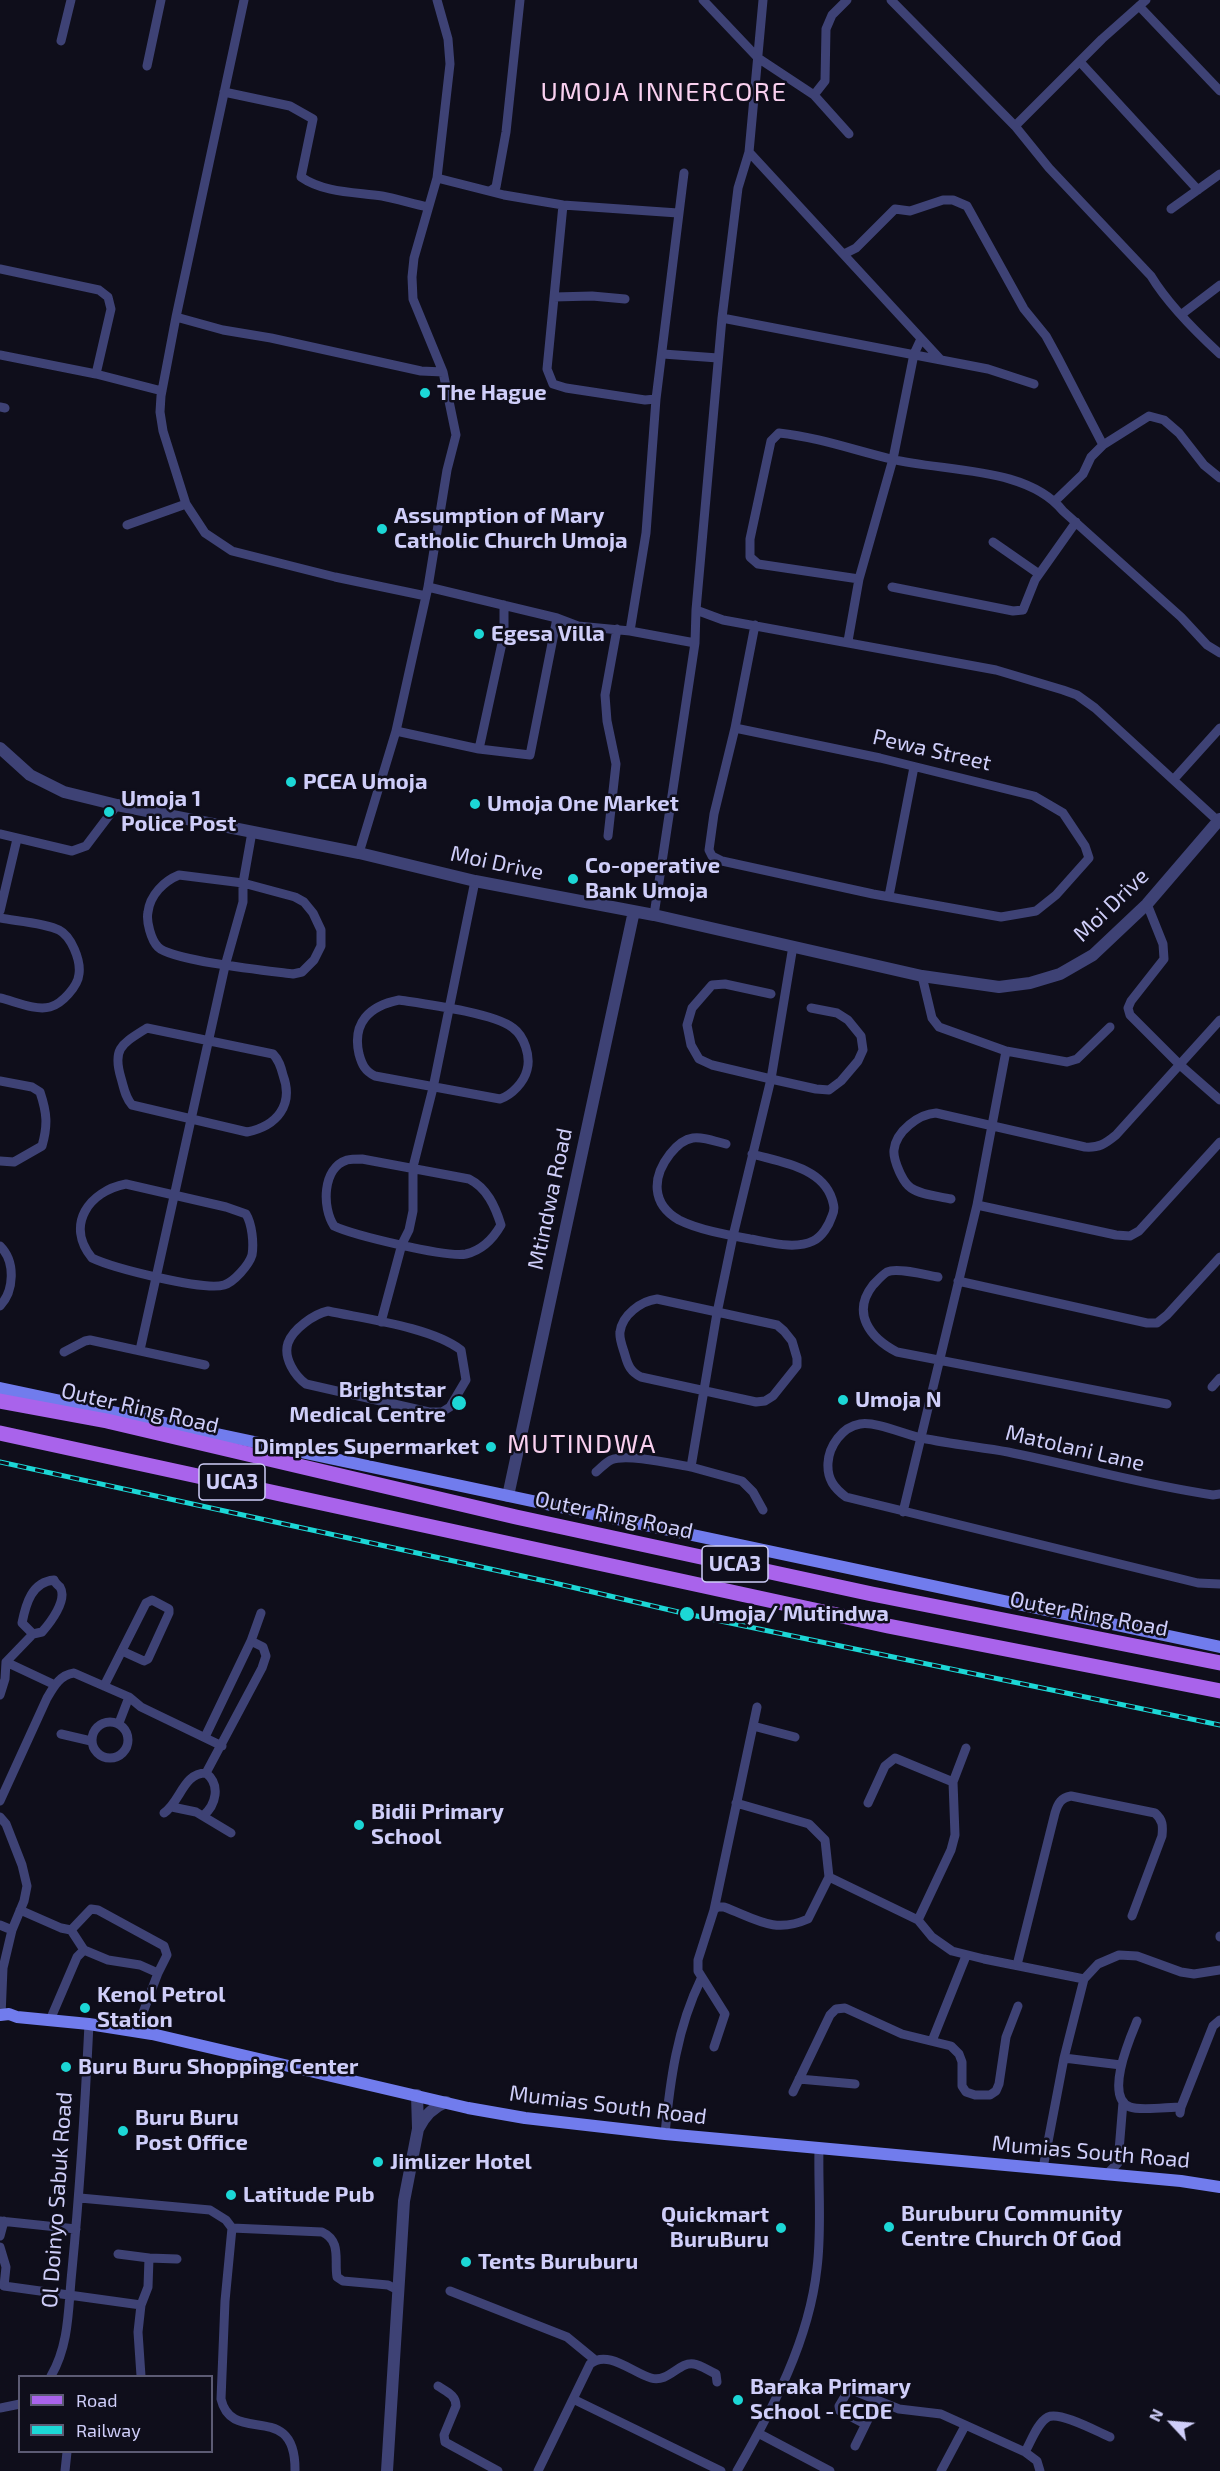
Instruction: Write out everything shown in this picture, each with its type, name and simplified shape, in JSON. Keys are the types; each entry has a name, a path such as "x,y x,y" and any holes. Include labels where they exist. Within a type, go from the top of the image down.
{"main road":[{"name":"UCA3","path":"0,1388 1220,1647"},
{"name":"Outer Ring Road","path":"0,1401 107,1421 516,1517 872,1594 1220,1663"},
{"name":"UCA3","path":"0,1433 888,1626 1220,1691"},
{"name":"Mumias South Road","path":"1,2015 9,2014 16,2017 136,2031 525,2118 665,2134 1044,2168 1220,2187"}],"street":[{"path":"60,41 71,0"},
{"path":"147,66 160,0"},
{"path":"244,0 162,391 160,412 163,431 186,504 193,517 205,533 232,550 335,577 504,605 557,618 578,626 630,631 695,643"},
{"path":"359,853 396,731 427,592 447,470 456,435 443,372 413,299 412,277 414,258 437,178 439,144 450,64 448,39 437,0"},
{"path":"490,191 496,188 500,169 520,0"},
{"path":"703,0 758,58 814,95 849,134"},
{"path":"654,915 695,643 722,318 738,188 749,152 763,0"},
{"path":"814,95 825,81 826,29 832,15 847,0"},
{"path":"891,0 1015,126 1049,168 1151,276 1159,289 1220,354"},
{"path":"1015,126 1081,63 1102,39 1142,3 1220,91"},
{"path":"1081,63 1198,190"},
{"path":"224,92 290,106 313,119 301,177 311,184 332,190 385,197 428,207"},
{"path":"749,152 941,360"},
{"path":"630,631 646,533 656,399 684,173"},
{"path":"1171,209 1220,174"},
{"path":"437,178 563,205 678,213"},
{"path":"844,254 856,248 895,209 910,211 943,200 953,200 968,207 1024,309 1046,336 1103,445"},
{"path":"563,205 547,369 553,384 645,400 656,399"},
{"path":"0,269 99,290 108,297 111,309 96,374"},
{"path":"1182,314 1220,285"},
{"path":"554,297 592,296 625,299"},
{"path":"176,317 223,330 271,338 421,371 443,372"},
{"path":"722,318 996,370 1034,384"},
{"path":"848,641 859,579 893,459 914,354 921,339"},
{"path":"663,354 718,358"},
{"path":"0,355 96,374 162,391"},
{"path":"1055,501 1083,474 1091,458 1103,445 1149,416 1164,420 1179,433 1204,465 1220,478"},
{"path":"859,579 764,565 753,561 748,548 771,441 779,433 893,459 1014,480 1055,501 1181,617 1207,645 1220,653"},
{"path":"127,525 186,504"},
{"path":"892,587 1017,611 1023,610 1039,574 1076,522"},
{"path":"993,542 1039,574"},
{"path":"479,749 504,634 504,605"},
{"path":"696,610 723,620 848,641 996,670 1077,695 1095,708 1219,820"},
{"path":"396,731 479,749 530,755 557,618"},
{"path":"755,625 735,728 714,814 709,850 712,856 722,861 889,896 914,767"},
{"path":"608,836 616,764 607,721 606,695 616,629"},
{"name":"Pewa Street","path":"735,728 1034,796 1063,813 1085,846 1089,858 1056,895 1036,910 1019,914 1001,917 889,896"},
{"path":"1174,779 1220,728"},
{"name":"Moi Drive","path":"0,748 30,775 64,792 117,805 359,853 475,881 654,915 922,976 999,987 1030,983 1060,974 1093,956 1147,904 1219,820"},
{"path":"0,834 72,851 79,850 86,846 117,805"},
{"path":"140,1350 225,966 243,902 243,883 252,832"},
{"path":"0,911 16,839"},
{"path":"179,875 243,883 294,897 303,902 313,913 321,930 321,946 314,960 302,972 293,974 225,966 169,953 157,946 150,932 147,913 153,897 168,880 179,875"},
{"path":"381,1322 402,1245 409,1230 413,1211 413,1167 433,1088 475,881"},
{"path":"1147,904 1163,945 1164,959 1128,1008 1130,1015 1180,1065 1220,1100"},
{"name":"Mtindwa Road","path":"508,1496 634,911"},
{"path":"0,918 58,929 68,936 80,972 77,983 51,1007 40,1008 0,998"},
{"path":"690,1467 702,1391 733,1236 771,1079 793,946"},
{"path":"922,976 933,1018 939,1027 1006,1051 1067,1062 1077,1059 1110,1027"},
{"path":"771,994 725,984 712,985 692,1008 687,1025 691,1045 699,1059 712,1065 771,1079 830,1090 858,1061 863,1050 861,1036 848,1020 837,1013 811,1008"},
{"path":"399,1000 450,1008 500,1022 513,1028 520,1036 530,1062 526,1075 508,1097 500,1099 433,1088 375,1076 363,1067 356,1036 361,1023 375,1009 387,1002 399,1000"},
{"path":"951,1199 922,1193 912,1189 904,1182 895,1161 894,1149 899,1137 916,1119 925,1114 936,1113 1097,1148 1105,1145 1116,1135 1220,1020"},
{"path":"155,1028 209,1041 273,1054 278,1059 287,1084 288,1099 285,1109 259,1130 247,1132 192,1120 132,1105 127,1098 116,1061 117,1053 122,1046 147,1029 155,1028"},
{"path":"903,1512 977,1205 1006,1051"},
{"path":"0,1080 32,1087 40,1092 47,1112 47,1127 42,1146 14,1162 0,1161"},
{"path":"726,1144 701,1137 690,1138 679,1143 660,1167 657,1176 656,1188 666,1208 677,1218 733,1236 800,1245 814,1240 829,1224 835,1209 829,1191 816,1176 752,1154"},
{"path":"977,1205 1116,1235 1130,1236 1139,1231 1220,1142"},
{"path":"362,1159 469,1179 479,1184 497,1212 501,1225 491,1241 466,1254 453,1254 402,1245 343,1231 334,1226 327,1216 328,1182 334,1170 346,1160 362,1159"},
{"path":"126,1184 174,1195 246,1214 250,1221 253,1249 250,1259 226,1284 212,1287 158,1277 92,1258 81,1238 82,1220 86,1208 97,1195 114,1186 126,1184"},
{"path":"0,1246 9,1264 12,1282 9,1295 0,1306"},
{"path":"958,1281 1147,1323 1157,1323 1167,1316 1220,1257"},
{"path":"938,1277 896,1270 888,1272 866,1294 862,1308 864,1318 872,1334 883,1345 897,1352 1167,1404"},
{"path":"657,1299 777,1325 792,1341 797,1358 796,1366 773,1396 765,1401 756,1402 702,1391 640,1377 629,1368 620,1333 623,1324 636,1307 648,1300 657,1299"},
{"path":"328,1311 381,1322 431,1335 454,1344 461,1350 465,1380 450,1407 442,1412 429,1412 306,1384 293,1370 287,1354 287,1344 297,1331 319,1313 328,1311"},
{"path":"64,1352 90,1340 206,1365"},
{"path":"1212,1387 1220,1378"},
{"path":"922,1438 864,1423 854,1425 836,1441 830,1453 828,1465 830,1480 835,1490 846,1497 903,1512 1198,1582 1220,1584"},
{"name":"Matolani Lane","path":"922,1438 1008,1452 1159,1487 1220,1494"},
{"path":"596,1472 610,1460 619,1458 690,1467 742,1481 753,1492 763,1510"},
{"path":"0,1695 6,1662 33,1634 42,1632 47,1627 58,1608 61,1588 54,1580 42,1581 35,1588 25,1610 22,1623 33,1634"},
{"path":"104,1686 122,1651 149,1600 169,1609 170,1613 148,1659 144,1660 122,1651"},
{"path":"205,1737 251,1641 261,1613"},
{"path":"207,1773 262,1668 266,1656 263,1647 251,1641"},
{"path":"6,1662 55,1684"},
{"path":"0,1801 55,1684 66,1674 74,1673 129,1697 141,1707 222,1746"},
{"path":"119,1723 129,1697"},
{"path":"714,2046 725,2014 721,2004 701,1979 698,1960 714,1910 757,1707"},
{"path":"106,1722 119,1723 128,1734 129,1740 127,1747 118,1756 105,1758 99,1754 92,1741 95,1730 106,1722"},
{"path":"753,1726 795,1737"},
{"path":"61,1734 92,1741"},
{"path":"918,1920 944,1866 955,1835 953,1782 966,1748"},
{"path":"868,1803 885,1766 895,1758 953,1782"},
{"path":"207,1773 197,1774 189,1779 168,1810 196,1812 231,1833"},
{"path":"203,1816 212,1806 215,1796 213,1780 207,1773"},
{"path":"1017,1965 1055,1813 1058,1803 1064,1798 1071,1796 1155,1813 1160,1817 1163,1825 1162,1836 1132,1916"},
{"path":"714,1910 717,1907 724,1907 771,1925 787,1927 808,1919 829,1876 825,1840 809,1824 736,1803"},
{"path":"0,1817 6,1824 22,1865 27,1886 12,1930 3,1968 1,2015"},
{"path":"829,1876 918,1920 932,1937 952,1951 966,1956 1084,1978"},
{"path":"71,1930 91,1909 98,1910 164,1946 167,1955 136,2031"},
{"path":"20,1910 71,1930 84,1950 108,1960 127,1965 140,1965 158,1973"},
{"path":"0,1925 12,1930"},
{"path":"50,2020 77,1956 84,1950"},
{"path":"1044,2168 1064,2058 1084,1978 1098,1964 1119,1955 1137,1956 1181,1972 1194,1974 1220,1970"},
{"path":"932,2041 966,1956"},
{"path":"665,2134 671,2076 688,2004 701,1979"},
{"path":"793,2092 830,2015 836,2009 845,2008 902,2034 951,2046 959,2054 962,2062 962,2086 966,2092 990,2096 999,2084 1006,2037 1018,2006"},
{"path":"1137,2021 1121,2065 1119,2094 1123,2102 1130,2107 1181,2110 1213,2026 1220,2020"},
{"name":"Ol Doinyo Sabuk Road","path":"52,2375 63,2352 68,2330 69,2296 80,2198 89,2024"},
{"path":"1064,2058 1121,2065"},
{"path":"799,2079 855,2084"},
{"path":"387,2471 395,2285 404,2202 418,2129 417,2095"},
{"path":"418,2129 422,2121 437,2105 446,2102"},
{"path":"1106,2175 1118,2163 1123,2102"},
{"path":"737,2471 799,2347 810,2314 818,2262 819,2148"},
{"path":"80,2198 210,2210 226,2220 232,2228 225,2301 221,2399 223,2409 229,2418 239,2423 262,2424 273,2428 287,2438 293,2450 295,2471"},
{"path":"0,2236 2,2221 76,2229"},
{"path":"232,2228 322,2232 330,2236 334,2242 337,2253 337,2277 342,2281 395,2285"},
{"path":"0,2247 6,2267 2,2289 141,2305"},
{"path":"118,2254 177,2259"},
{"path":"141,2375 138,2332 141,2305 148,2287 149,2258"},
{"path":"450,2291 567,2337 595,2360"},
{"path":"538,2471 590,2364 595,2360 607,2359 657,2379 670,2375 684,2365 696,2364 716,2374 717,2382"},
{"path":"438,2386 453,2395 456,2401 444,2435 445,2442 498,2471"},
{"path":"865,2424 840,2411 845,2394 852,2390 899,2409 941,2414 1025,2452 1037,2461 1040,2471"},
{"path":"573,2399 722,2471"},
{"path":"855,2446 877,2401"},
{"path":"0,2408 18,2404"},
{"path":"1025,2452 1040,2425 1053,2416 1071,2420 1110,2437"},
{"path":"941,2471 965,2426"},
{"path":"758,2433 831,2471"},
{"path":"65,2471 67,2453"},
{"path":"472,2471 477,2461"}],"railway":[{"path":"0,1462 687,1614 1220,1725"}],"place":[{"name":"The Hague","path":"425,393"},
{"name":"Assumption of Mary Catholic Church Umoja","path":"382,529"},
{"name":"Egesa Villa","path":"479,634"},
{"name":"PCEA Umoja","path":"291,782"},
{"name":"Umoja One Market","path":"475,804"},
{"name":"Umoja 1 Police Post","path":"109,812"},
{"name":"Co-operative Bank Umoja","path":"573,879"},
{"name":"Umoja N","path":"843,1400"},
{"name":"Brightstar Medical Centre","path":"459,1403"},
{"name":"Dimples Supermarket","path":"491,1447"},
{"name":"Umoja/ Mutindwa","path":"687,1614"},
{"name":"Bidii Primary School","path":"359,1825"},
{"name":"Kenol Petrol Station","path":"85,2008"},
{"name":"Buru Buru Shopping Center","path":"66,2067"},
{"name":"Buru Buru Post Office","path":"123,2131"},
{"name":"Jimlizer Hotel","path":"378,2162"},
{"name":"Latitude Pub","path":"231,2195"},
{"name":"Buruburu Community Centre Church Of God","path":"889,2227"},
{"name":"Quickmart BuruBuru","path":"781,2228"},
{"name":"Tents Buruburu","path":"466,2262"},
{"name":"Baraka Primary School - ECDE","path":"738,2400"}],"district":[{"name":"UMOJA INNERCORE","path":"664,92"},
{"name":"MUTINDWA","path":"582,1444"}]}
